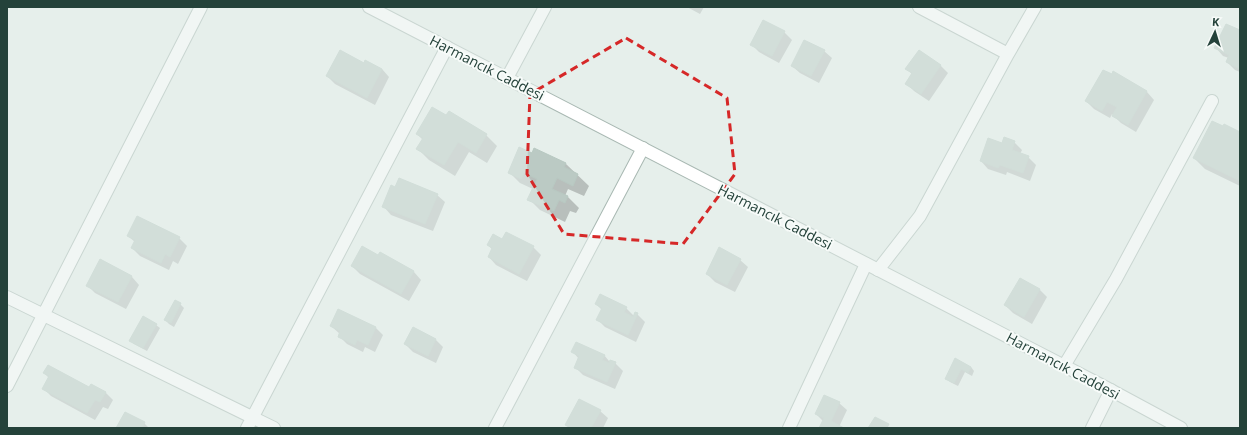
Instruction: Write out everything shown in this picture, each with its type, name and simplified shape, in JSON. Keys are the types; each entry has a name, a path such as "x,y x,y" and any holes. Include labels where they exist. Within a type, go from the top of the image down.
{"street":[{"path":"7,386 201,7"},
{"name":"Harmancık Caddesi","path":"369,7 1111,390 1181,428"},
{"path":"507,78 545,7"},
{"path":"919,7 1008,54"},
{"path":"878,270 920,216 1035,7"},
{"path":"250,423 447,47"},
{"path":"1064,366 1116,279 1212,101"},
{"path":"495,428 643,148"},
{"path":"789,428 866,264"},
{"path":"7,297 250,423 274,428"},
{"path":"1092,428 1111,390"}],"highlighted area":[{"path":"626,38 727,98 735,174 683,244 564,234 527,174 530,94"}],"building":[{"path":"763,20 785,31 772,56 750,45"},
{"path":"1226,24 1240,30 1240,69 1226,62 1229,55 1214,48"},
{"path":"804,40 825,50 811,76 791,66"},
{"path":"340,50 364,63 365,60 382,69 367,98 326,76"},
{"path":"919,50 941,65 921,94 905,84 912,73 905,69"},
{"path":"1103,70 1112,74 1113,71 1147,91 1128,125 1112,116 1117,107 1107,102 1102,111 1085,101"},
{"path":"432,107 446,115 449,111 487,134 476,153 458,142 444,165 416,149 423,138 416,134"},
{"path":"1212,121 1223,126 1224,124 1240,132 1240,181 1193,158"},
{"path":"1004,137 1015,141 1012,150 1029,156 1023,173 1000,165 998,168 980,161 988,138 1002,143"},
{"path":"519,147 532,153 534,148 566,163 564,167 578,174 573,186 557,178 552,189 568,196 565,203 559,200 554,211 527,200 537,179 524,173 521,179 508,173"},
{"path":"399,178 438,194 425,224 382,207 391,185 395,187"},
{"path":"137,216 180,237 170,257 165,254 161,263 131,248 135,240 127,236"},
{"path":"506,232 534,246 519,274 488,257 492,248 487,245 493,234 502,239"},
{"path":"362,246 378,255 380,252 414,271 401,294 351,266"},
{"path":"719,247 741,259 727,285 706,274"},
{"path":"100,259 132,276 118,302 86,286"},
{"path":"1020,278 1040,289 1024,317 1004,305"},
{"path":"600,294 627,307 624,312 633,317 635,312 638,313 628,335 596,320 602,308 595,304"},
{"path":"175,300 181,303 171,323 164,320"},
{"path":"338,309 376,327 368,345 357,340 355,345 338,337 340,331 330,326"},
{"path":"143,316 157,324 143,348 129,341"},
{"path":"413,327 436,339 428,356 404,344"},
{"path":"576,342 605,355 602,360 609,363 610,360 616,362 607,382 574,368 579,356 571,352"},
{"path":"955,358 971,367 968,373 961,369 954,383 945,379"},
{"path":"48,365 89,387 91,384 106,392 100,402 95,400 87,413 42,389 49,376 43,373"},
{"path":"824,395 840,402 831,421 844,428 819,428 824,418 815,414"},
{"path":"579,399 601,410 591,428 571,428 565,425"},
{"path":"125,412 145,422 142,428 116,428"},
{"path":"875,417 889,424 887,428 868,428"}]}
